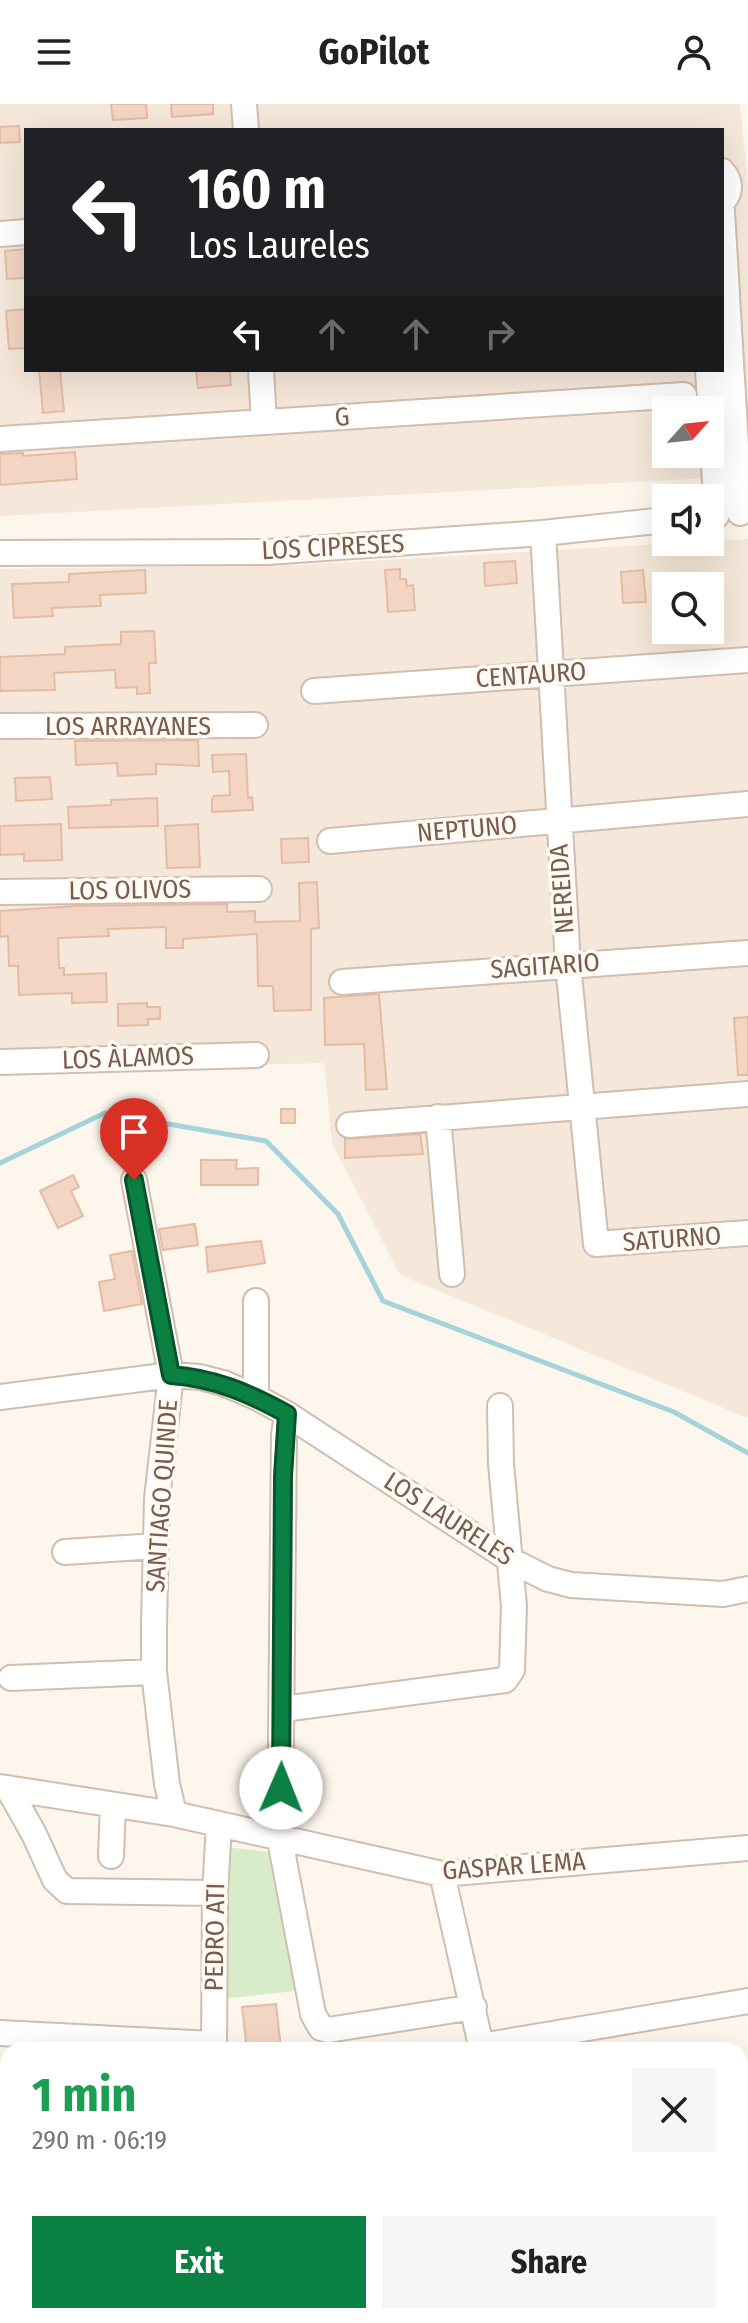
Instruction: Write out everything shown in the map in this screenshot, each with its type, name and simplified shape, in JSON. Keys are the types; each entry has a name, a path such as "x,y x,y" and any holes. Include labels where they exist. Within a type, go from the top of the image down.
{"street":[{"path":"244,104 246,128"},
{"path":"724,173 730,188 724,198"},
{"path":"0,234 24,232"},
{"path":"724,298 729,514"},
{"path":"261,372 264,422"},
{"path":"708,372 729,514"},
{"name":"G","path":"0,439 684,395"},
{"name":"LOS CIPRESES","path":"0,553 267,552 543,533 652,521"},
{"name":"NEREIDA","path":"543,533 568,965 596,1244"},
{"name":"CENTAURO","path":"314,691 748,660"},
{"name":"LOS ARRAYANES","path":"0,726 255,725"},
{"name":"NEPTUNO","path":"330,841 748,804"},
{"name":"LOS OLIVOS","path":"0,892 259,889"},
{"name":"SAGITARIO","path":"342,982 748,953"},
{"name":"LOS ÀLAMOS","path":"0,1062 256,1055"},
{"path":"349,1125 748,1094"},
{"path":"438,1117 452,1274"},
{"name":"SANTIAGO QUINDE","path":"134,1180 171,1375 157,1499 154,1672 167,1784 174,1814"},
{"name":"SATURNO","path":"596,1244 748,1233"},
{"path":"256,1301 256,1397"},
{"name":"LOS LAURELES","path":"0,1397 171,1375 200,1377 256,1397 287,1414 512,1561 548,1579 571,1585 723,1594 748,1589"},
{"path":"283,1709 505,1680 512,1670 514,1606 501,1464 500,1406"},
{"path":"287,1414 283,1476 280,1840 313,2014 321,2028 328,2030 474,2007"},
{"path":"65,1552 156,1546"},
{"path":"11,1678 154,1672"},
{"path":"4,1787 34,1834 55,1880 67,1891 215,1893"},
{"name":"GASPAR LEMA","path":"4,1787 174,1814 442,1874 748,1848"},
{"path":"111,1856 113,1805"},
{"name":"PEDRO ATI","path":"214,2042 215,1893 219,1824"},
{"path":"442,1874 481,2042"},
{"path":"516,2042 748,2001"},
{"path":"0,2033 138,2042"}],"shaded area":[{"path":"0,104 740,104 748,185 748,476 0,516"},
{"path":"748,539 748,1418 400,1275 332,1143 324,1063 0,1071 0,569 298,565 652,545 652,556 724,556 724,540"}],"green space":[{"path":"226,1847 268,1852 296,1991 220,1999"}],"building":[{"path":"111,104 146,104 147,118 113,120"},
{"path":"171,104 213,104 213,114 172,117"},
{"path":"19,126 20,142 0,143 0,127"},
{"path":"24,249 24,278 7,279 5,251"},
{"path":"24,309 24,348 9,349 6,311"},
{"path":"39,372 60,372 64,411 43,413"},
{"path":"196,372 230,372 231,385 198,388"},
{"path":"75,452 77,479 0,485 0,454 23,453 23,456"},
{"path":"515,561 517,583 485,586 484,563"},
{"path":"400,569 400,579 406,579 407,586 413,585 415,610 388,612 385,570"},
{"path":"145,570 146,593 100,595 101,606 52,608 53,616 14,618 12,584 69,582 69,574"},
{"path":"643,570 646,602 623,603 621,572"},
{"path":"154,631 156,663 149,663 150,693 137,694 137,687 116,688 115,670 54,673 55,690 0,691 0,657 65,654 65,647 121,644 121,632"},
{"path":"198,740 199,766 156,764 156,774 118,776 117,763 76,765 75,741"},
{"path":"246,754 248,798 252,797 253,810 212,812 214,796 230,795 229,771 213,772 212,755"},
{"path":"50,777 52,799 16,801 15,778"},
{"path":"157,798 158,826 69,828 68,807 111,805 111,800"},
{"path":"61,824 62,860 24,861 24,854 0,855 0,826"},
{"path":"198,824 200,867 167,868 165,826"},
{"path":"308,838 309,862 282,863 281,839"},
{"path":"317,882 319,928 311,929 311,1010 274,1011 273,986 258,986 257,934 183,939 183,948 166,948 166,927 108,929 109,936 58,938 59,968 64,968 64,975 106,973 107,1002 72,1003 72,993 19,995 18,966 9,966 8,936 0,937 0,911 77,906 227,904 227,912 255,911 255,922 300,921 299,883"},
{"path":"379,994 387,1089 366,1090 364,1044 325,1045 324,998"},
{"path":"147,1003 147,1007 160,1007 160,1019 148,1019 148,1025 118,1026 118,1004"},
{"path":"748,1017 748,1075 738,1075 734,1018"},
{"path":"281,1109 295,1109 295,1123 281,1123"},
{"path":"420,1134 423,1154 345,1158 345,1139"},
{"path":"201,1160 237,1160 236,1169 258,1168 258,1185 201,1185"},
{"path":"73,1175 79,1187 71,1191 83,1216 58,1228 40,1191"},
{"path":"195,1224 198,1245 163,1250 159,1229"},
{"path":"261,1241 265,1263 208,1272 206,1247"},
{"path":"132,1251 142,1304 104,1311 99,1282 115,1279 110,1255"},
{"path":"276,2004 280,2042 246,2042 242,2007"}],"waterway":[{"path":"0,1163 105,1113 266,1141 338,1214 383,1301 674,1412 748,1453"}],"route":[{"path":"134,1180 171,1375 200,1377 223,1383 287,1414 283,1476 281,1788"}]}
